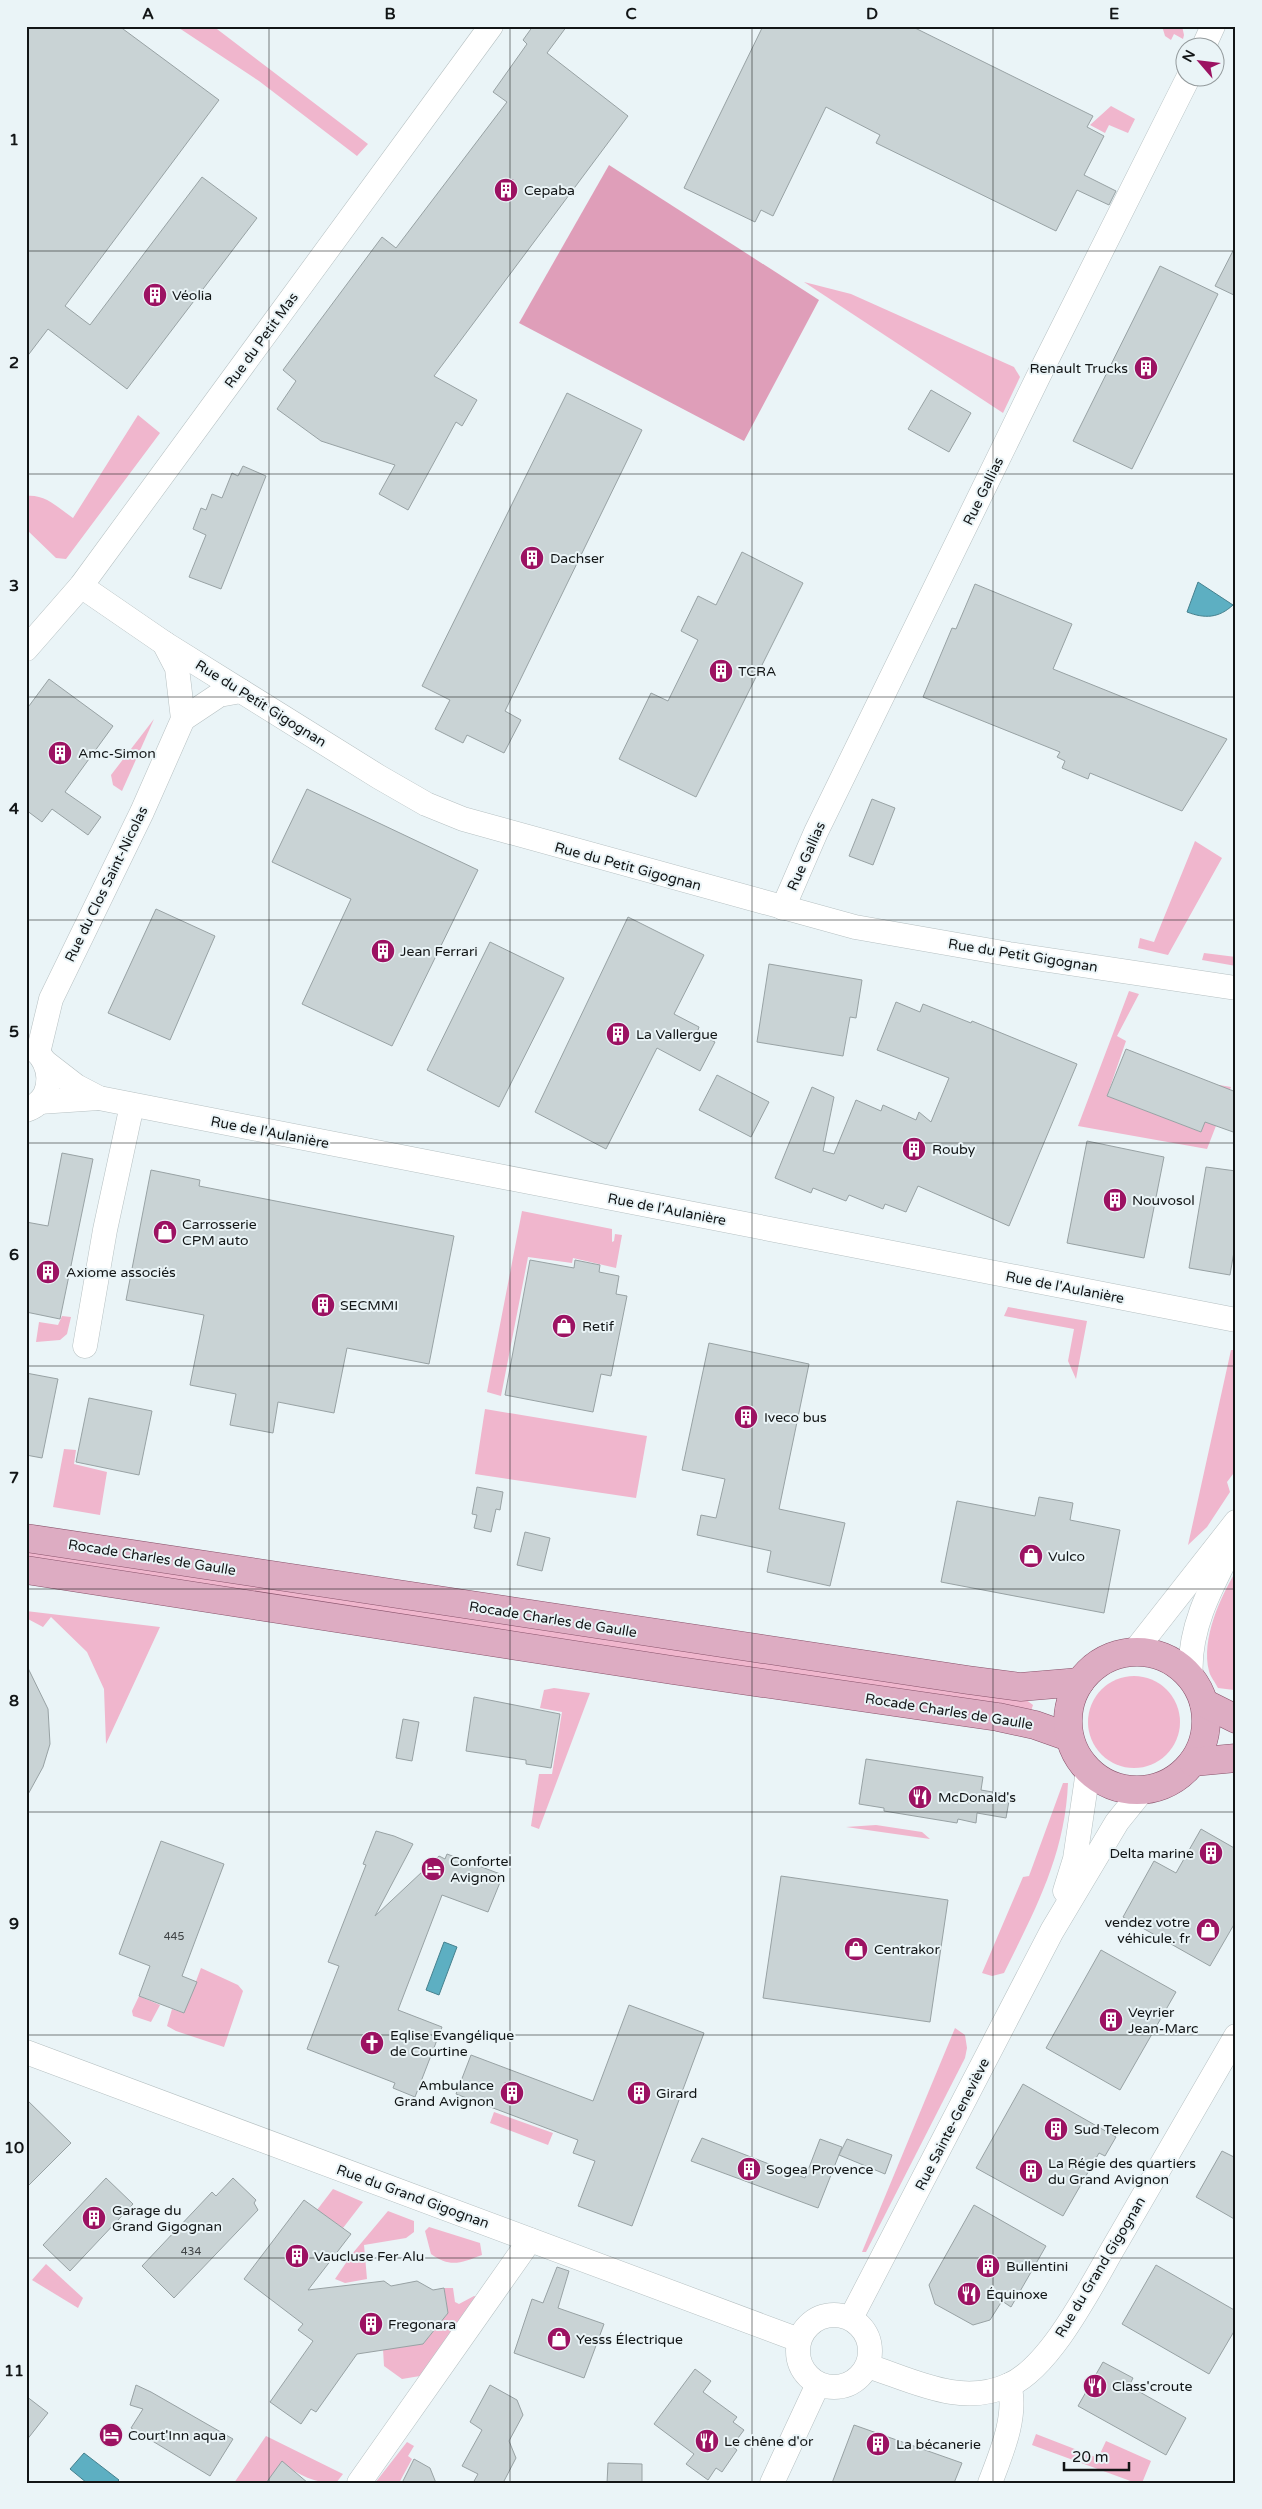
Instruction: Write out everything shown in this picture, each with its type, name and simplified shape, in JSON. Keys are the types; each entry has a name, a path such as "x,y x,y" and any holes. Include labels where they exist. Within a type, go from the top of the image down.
{"main road":[{"name":"Rocade Charles de Gaulle","path":"26,1538 968,1680 1020,1687 1040,1687 1080,1682"},
{"name":"Rocade Charles de Gaulle","path":"26,1570 672,1670 998,1717 1035,1725 1069,1737"},
{"path":"1134,1652 1156,1654 1175,1663 1191,1678 1204,1703 1206,1723 1204,1737 1193,1762 1179,1777 1161,1786 1142,1791 1122,1789 1104,1782 1088,1771 1076,1755 1069,1737 1068,1718 1071,1699 1080,1682 1094,1666 1113,1656 1134,1652"},
{"path":"1204,1703 1236,1719"},
{"path":"1193,1762 1236,1758"}],"street":[{"name":"Rue du Petit Mas","path":"26,649 81,586 492,26"},
{"path":"1208,38 1213,26"},
{"name":"Rue Gallias","path":"783,908 816,832 1041,371 1183,88"},
{"name":"Rue du Petit Gigognan","path":"81,586 164,643 410,795 462,819 783,908 871,930 1236,988"},
{"path":"164,643 177,668 183,719 219,695 241,691"},
{"name":"Rue du Clos Saint-Nicolas","path":"33,1106 49,1083 36,1054 51,999 142,812 183,719"},
{"name":"Rue de l'Aulanière","path":"36,1054 76,1086 98,1098 1236,1320"},
{"name":"Rue de l'Aulanière","path":"33,1106 98,1098"},
{"path":"85,1346 105,1230 132,1105"},
{"path":"1134,1652 1236,1522"},
{"path":"1191,1678 1190,1657 1193,1637 1206,1602 1236,1539"},
{"path":"1052,1931 1075,1859 1088,1771"},
{"path":"1052,1931 1117,1822 1142,1791"},
{"name":"Rue Sainte-Geneviève","path":"851,2318 1052,1931"},
{"name":"Rue du Grand Gigognan","path":"868,2366 949,2394 975,2394 1010,2385 1031,2371 1068,2326 1236,2036"},
{"name":"Rue du Grand Gigognan","path":"26,2052 799,2340"},
{"path":"359,2483 530,2240"},
{"path":"836,2314 851,2318 862,2327 869,2338 871,2352 868,2366 860,2378 847,2386 832,2388 818,2384 804,2373 798,2357 799,2340 807,2326 820,2317 836,2314"},
{"path":"772,2483 818,2384"},
{"path":"990,2483 1009,2421 1013,2399 1010,2385"}],"shaded area":[{"path":"176,26 213,26 368,144 357,156 259,81"},
{"path":"1162,26 1182,26 1183,38 1174,34 1171,40 1165,36"},
{"path":"1111,106 1135,119 1128,133 1109,125 1105,133 1090,125"},
{"path":"609,165 819,300 744,441 519,323"},
{"path":"804,282 851,294 1014,367 1020,377 1003,413"},
{"path":"138,415 160,433 66,559 56,558 26,529 26,496 46,499 73,518"},
{"path":"154,719 122,791 113,785 111,775"},
{"path":"1195,841 1222,858 1168,955 1138,948 1140,938 1154,942"},
{"path":"1204,953 1236,957 1236,966 1202,960"},
{"path":"1129,991 1139,994 1117,1036 1126,1041 1107,1096 1201,1132 1219,1085 1231,1087 1207,1149 1078,1126"},
{"path":"522,1211 612,1229 612,1242 614,1241 615,1234 622,1235 616,1268 573,1258 572,1263 528,1257 501,1396 487,1392"},
{"path":"1008,1307 1087,1321 1076,1379 1068,1361 1074,1329 1004,1316"},
{"path":"62,1316 71,1317 67,1334 60,1340 36,1342 39,1322 58,1325"},
{"path":"1231,1350 1236,1350 1236,1470 1227,1482 1230,1492 1207,1527 1188,1545"},
{"path":"485,1409 647,1436 636,1498 475,1474"},
{"path":"64,1449 76,1450 74,1464 107,1472 100,1515 53,1507"},
{"path":"26,1546 1025,1699 1033,1705 1031,1711 26,1560"},
{"path":"1236,1571 1236,1686 1234,1690 1218,1688 1210,1673 1207,1659 1210,1632 1218,1606"},
{"path":"26,1611 160,1627 106,1744 104,1689 87,1652 51,1617 43,1627 26,1618"},
{"path":"1134,1676 1151,1680 1166,1690 1176,1705 1180,1722 1176,1739 1166,1754 1151,1764 1134,1768 1117,1764 1102,1754 1092,1739 1088,1722 1092,1705 1102,1690 1117,1680"},
{"path":"554,1688 590,1693 539,1829 531,1826 539,1774 552,1774 562,1712 540,1708 544,1690"},
{"path":"1063,1783 1068,1783 1066,1809 1061,1834 1055,1858 1037,1904 1004,1973 992,1976 982,1973 1023,1877 1029,1876"},
{"path":"876,1825 922,1832 930,1839 846,1827"},
{"path":"201,1968 238,1985 243,1991 224,2047 176,2031 167,2026 172,2009 184,2013"},
{"path":"139,1996 160,2005 151,2022 133,2016 132,2011"},
{"path":"955,2028 965,2035 967,2048 965,2058 866,2252 862,2252"},
{"path":"494,2112 553,2133 548,2145 490,2123"},
{"path":"333,2189 363,2202 343,2228 317,2210"},
{"path":"388,2211 414,2221 414,2232 406,2238 364,2245 367,2279 345,2283 335,2279 352,2254"},
{"path":"429,2227 480,2243 482,2255 456,2263 450,2263 438,2258 431,2254 425,2231"},
{"path":"46,2264 83,2298 78,2308 32,2280"},
{"path":"444,2288 453,2288 455,2302 459,2304 474,2296 481,2298 420,2376 402,2379 384,2366 383,2349 423,2344 448,2313"},
{"path":"1036,2434 1098,2458 1106,2441 1151,2461 1142,2483 1136,2483 1032,2445"},
{"path":"266,2436 343,2474 336,2483 321,2482 301,2475 282,2462 266,2483 234,2483"},
{"path":"407,2442 414,2446 408,2456 412,2459 399,2483 375,2483"}],"water":[{"path":"1198,582 1233,605 1222,613 1212,616 1200,616 1187,612"},
{"path":"444,1942 457,1947 439,1995 426,1990"},
{"path":"84,2453 119,2480 116,2483 87,2483 70,2469"}],"building":[{"path":"26,26 119,26 219,100 65,306 90,325 202,177 257,218 127,389 48,329 26,358"},
{"name":"Cepaba","path":"533,26 567,26 547,53 628,116 434,376 477,400 462,426 456,422 408,510 379,494 395,465 321,441 277,409 296,381 283,370 382,237 396,248 507,102 493,92 527,44 523,40"},
{"path":"763,26 911,26 1093,116 1087,127 1104,136 1084,175 1116,191 1109,205 1077,190 1056,231 876,143 880,135 826,107 773,216 761,210 755,222 684,188"},
{"path":"1236,245 1236,296 1215,286"},
{"name":"Renault Trucks","path":"1160,266 1218,294 1132,469 1073,441"},
{"path":"931,390 971,413 949,452 908,429"},
{"name":"Dachser","path":"567,393 642,430 505,711 521,720 504,753 467,735 463,743 435,729 450,700 422,686"},
{"path":"243,466 266,476 221,589 189,577 206,535 193,529 201,508 206,510 212,494 222,498 232,473 238,476"},
{"name":"TCRA","path":"742,552 803,583 696,797 619,759 651,693 668,701 698,640 681,631 698,596 716,605"},
{"path":"975,584 1072,624 1053,669 1227,739 1182,811 1090,773 1088,779 1062,768 1065,761 1057,757 1060,752 923,697 952,628 956,629"},
{"name":"Amc-Simon","path":"49,679 113,726 65,792 101,817 88,835 52,809 42,822 26,810 26,710"},
{"name":"Jean Ferrari","path":"307,789 478,870 392,1046 302,1004 351,899 272,862"},
{"path":"872,799 895,808 873,865 849,856"},
{"path":"156,909 215,936 170,1040 108,1013"},
{"name":"La Vallergue","path":"628,917 704,955 674,1014 699,1027 697,1033 715,1042 700,1071 657,1048 606,1149 535,1112"},
{"path":"490,942 564,978 499,1107 427,1070"},
{"path":"769,964 862,980 856,1018 850,1017 843,1056 757,1042"},
{"name":"Rouby","path":"896,1002 920,1012 923,1004 971,1023 972,1021 1077,1064 1009,1226 918,1186 906,1212 885,1204 883,1209 849,1195 846,1201 813,1188 811,1193 775,1178 812,1087 834,1097 823,1151 834,1154 856,1100 881,1111 883,1105 916,1120 919,1112 931,1122 949,1078 877,1050"},
{"path":"1126,1049 1236,1092 1236,1133 1205,1122 1201,1132 1107,1096"},
{"path":"717,1075 769,1102 751,1137 699,1110"},
{"name":"Nouvosol","path":"1087,1141 1164,1157 1144,1258 1067,1243"},
{"name":"Axiome associés","path":"62,1153 93,1159 60,1319 26,1312 26,1222 48,1226"},
{"path":"1206,1167 1236,1171 1236,1240 1230,1275 1189,1268"},
{"name":"SECMMI","path":"151,1170 200,1180 199,1186 454,1236 429,1364 347,1348 334,1413 278,1402 273,1433 230,1425 236,1394 190,1385 204,1315 126,1300"},
{"name":"Retif","path":"530,1260 574,1268 575,1260 600,1265 599,1272 619,1276 616,1294 627,1296 611,1376 601,1374 593,1412 505,1395"},
{"name":"Iveco bus","path":"709,1343 809,1364 779,1509 845,1523 830,1586 767,1572 771,1551 697,1535 701,1515 716,1518 725,1479 682,1470"},
{"path":"26,1373 58,1379 42,1458 26,1455"},
{"path":"89,1398 152,1411 139,1475 76,1462"},
{"path":"477,1487 503,1492 500,1510 496,1509 491,1532 474,1528 477,1515 472,1514"},
{"name":"Vulco","path":"1039,1497 1073,1503 1070,1520 1120,1530 1104,1613 941,1582 957,1501 1035,1516"},
{"path":"525,1532 550,1538 542,1571 517,1565"},
{"path":"26,1664 48,1709 50,1744 43,1767 26,1798"},
{"path":"474,1697 560,1714 551,1768 526,1764 526,1760 466,1751"},
{"path":"403,1719 419,1722 412,1761 396,1758"},
{"name":"McDonald's","path":"866,1759 983,1777 981,1790 1010,1795 1006,1818 977,1813 976,1823 958,1819 957,1823 884,1811 884,1808 859,1804"},
{"path":"1201,1829 1236,1849 1236,1921 1210,1966 1123,1917 1154,1861 1176,1873"},
{"path":"376,1831 413,1844 375,1916 439,1856 445,1859 447,1854 503,1875 488,1912 442,1895 398,2010 442,2027 415,2097 393,2088 395,2083 307,2049 339,1966 328,1962 366,1865 363,1864"},
{"path":"161,1841 224,1864 182,1976 197,1982 184,2013 139,1996 150,1966 119,1954"},
{"name":"Centrakor","path":"781,1876 948,1900 930,2022 763,1998"},
{"name":"Veyrier Jean-Marc","path":"1101,1950 1176,1992 1120,2090 1046,2048"},
{"name":"Girard","path":"629,2005 704,2033 632,2226 578,2206 595,2161 573,2153 578,2140 456,2094 471,2055 593,2101"},
{"path":"1023,2084 1116,2137 1105,2156 1099,2153 1063,2216 976,2168"},
{"path":"26,2099 71,2143 26,2188"},
{"name":"Sogea Provence","path":"702,2138 805,2178 820,2139 842,2147 818,2208 691,2161"},
{"path":"847,2139 892,2155 885,2174 839,2155"},
{"path":"1222,2151 1236,2158 1236,2220 1196,2197"},
{"name":"Garage du Grand Gigognan","path":"106,2178 133,2204 70,2271 43,2245"},
{"path":"233,2178 256,2200 254,2203 258,2210 174,2298 142,2266 212,2192 216,2196"},
{"path":"304,2200 351,2234 308,2290 384,2281 391,2286 417,2281 433,2290 444,2288 448,2313 423,2344 357,2354 316,2412 311,2409 301,2424 270,2402 313,2341 298,2330 303,2324 244,2279"},
{"name":"Bullentini","path":"974,2205 1046,2246 1011,2307 1002,2301 990,2320 973,2325 935,2304 929,2285"},
{"path":"1156,2265 1236,2311 1236,2328 1209,2374 1122,2324"},
{"name":"Yesss Électrique","path":"557,2267 569,2271 558,2308 604,2324 584,2378 514,2353 532,2299 543,2303"},
{"path":"1103,2362 1133,2378 1129,2386 1186,2418 1166,2455 1078,2406"},
{"name":"Le chêne d'or","path":"695,2369 711,2381 703,2392 737,2417 733,2422 744,2430 732,2446 737,2450 722,2472 716,2468 708,2480 686,2464 694,2454 654,2424"},
{"path":"136,2385 233,2439 210,2476 131,2428 143,2409 130,2405"},
{"path":"490,2385 517,2400 523,2415 509,2441 516,2458 503,2483 473,2483 478,2474 462,2466 482,2430 470,2422"},
{"path":"26,2396 48,2413 26,2441"},
{"name":"La bécanerie","path":"854,2425 962,2463 954,2483 832,2483"},
{"path":"414,2459 430,2468 436,2483 402,2483"},
{"path":"282,2461 308,2483 266,2483"},
{"path":"608,2463 642,2464 642,2483 607,2483"}],"place":[{"name":"Cepaba","path":"506,190"},
{"name":"Véolia","path":"155,295"},
{"name":"Renault Trucks","path":"1146,368"},
{"name":"Dachser","path":"532,558"},
{"name":"TCRA","path":"721,671"},
{"name":"Amc-Simon","path":"60,753"},
{"name":"Jean Ferrari","path":"383,951"},
{"name":"La Vallergue","path":"618,1034"},
{"name":"Rouby","path":"914,1149"},
{"name":"Nouvosol","path":"1115,1200"},
{"name":"Carrosserie CPM auto","path":"165,1232"},
{"name":"Axiome associés","path":"48,1272"},
{"name":"SECMMI","path":"323,1305"},
{"name":"Retif","path":"564,1326"},
{"name":"Iveco bus","path":"746,1417"},
{"name":"Vulco","path":"1031,1556"},
{"name":"McDonald's","path":"920,1797"},
{"name":"Delta marine","path":"1211,1853"},
{"name":"Confortel Avignon","path":"433,1869"},
{"name":"vendez votre véhicule. fr","path":"1208,1930"},
{"name":"Centrakor","path":"856,1949"},
{"name":"Veyrier Jean-Marc","path":"1111,2020"},
{"name":"Eqlise Evangélique de Courtine","path":"372,2043"},
{"name":"Ambulance Grand Avignon","path":"512,2093"},
{"name":"Girard","path":"639,2093"},
{"name":"Sud Telecom","path":"1056,2129"},
{"name":"Sogea Provence","path":"749,2169"},
{"name":"La Régie des quartiers du Grand Avignon","path":"1031,2171"},
{"name":"Garage du Grand Gigognan","path":"94,2218"},
{"name":"Vaucluse Fer Alu","path":"297,2256"},
{"name":"Bullentini","path":"988,2266"},
{"name":"Équinoxe","path":"969,2294"},
{"name":"Fregonara","path":"371,2324"},
{"name":"Yesss Électrique","path":"559,2339"},
{"name":"Class'croute","path":"1095,2386"},
{"name":"Court'Inn aqua","path":"111,2435"},
{"name":"Le chêne d'or","path":"707,2441"},
{"name":"La bécanerie","path":"878,2444"}]}
